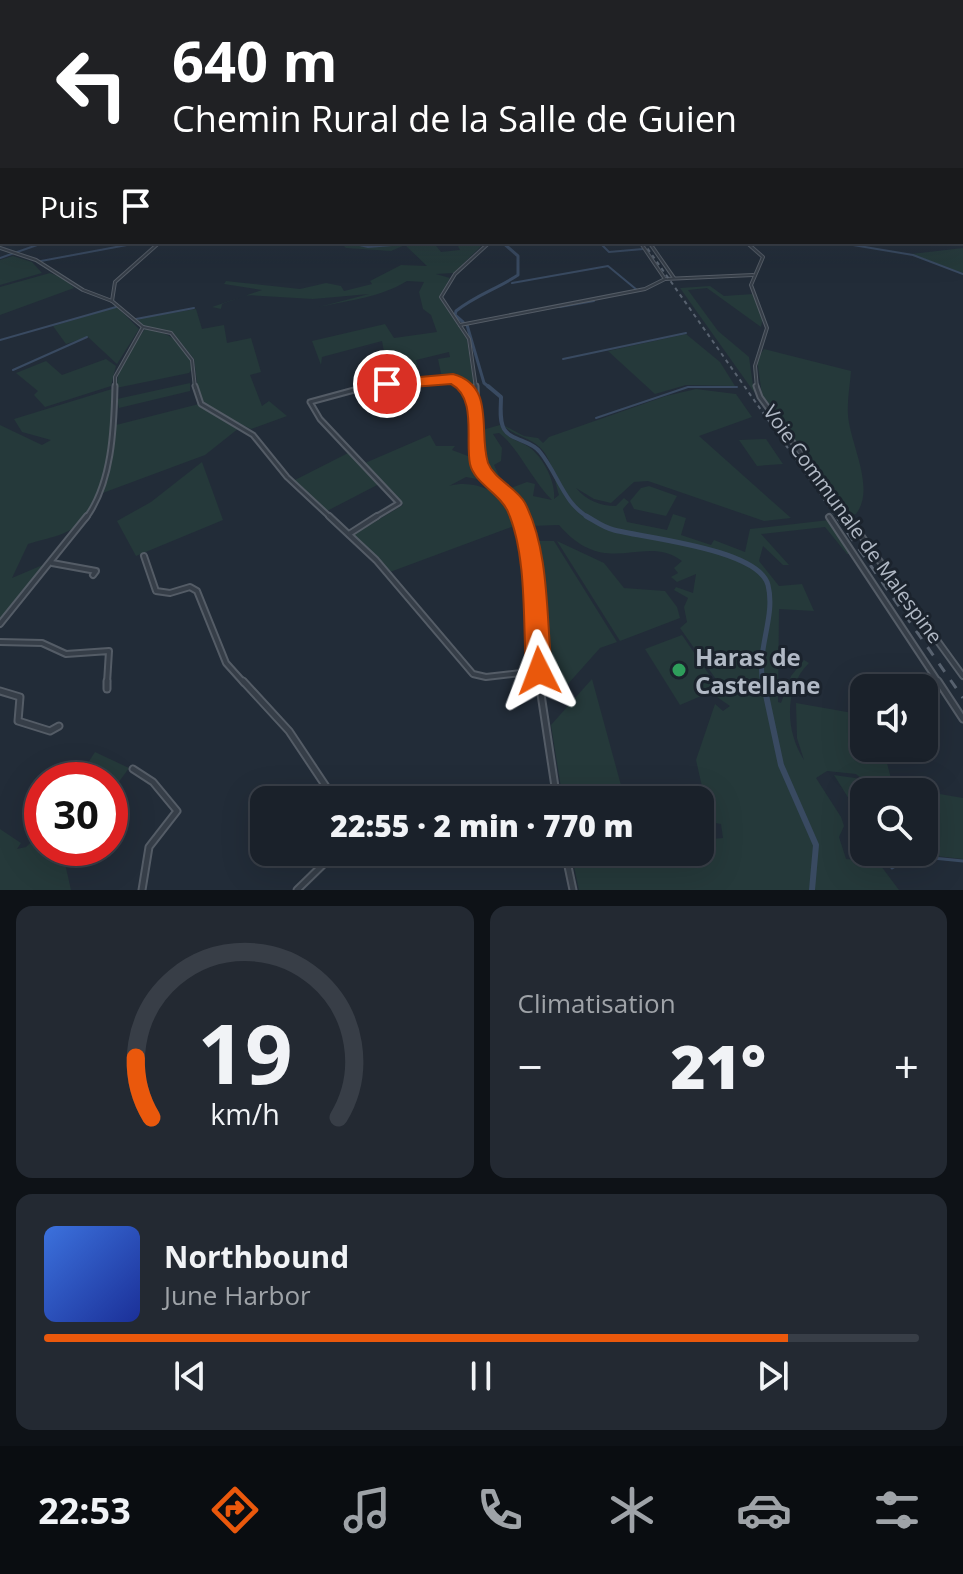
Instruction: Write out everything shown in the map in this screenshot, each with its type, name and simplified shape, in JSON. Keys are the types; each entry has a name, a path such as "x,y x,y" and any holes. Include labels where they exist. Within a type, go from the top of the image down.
{"street":[{"path":"112,301 115,282 158,244"},
{"path":"488,244 442,289 444,305 469,339 476,386 474,400 479,467 515,503 527,533 539,671 555,786"},
{"path":"641,244 665,279"},
{"path":"650,244 674,278"},
{"name":"Voie Communale de Malespine","path":"748,244 763,257 754,275 753,290 768,324 767,340 755,366 760,397 963,676"},
{"path":"0,248 36,260 83,290 112,301 143,327 164,329 172,334 192,360 195,391 201,404 253,435 287,477 376,560 473,674 486,677 539,671"},
{"path":"460,325 645,289 665,279 754,275"},
{"path":"0,624 86,521 103,478 116,418 115,377 143,327"},
{"path":"349,534 399,503 334,435 310,402 377,386 450,379 462,382 474,400"},
{"path":"829,517 963,719"},
{"path":"144,556 156,591 164,594 190,587 197,591 226,663 289,731 326,786"},
{"path":"52,563 96,571 93,575"},
{"path":"0,642 42,643 66,654 109,651 107,689"},
{"path":"0,691 20,697 18,721 50,731 59,726"},
{"path":"133,769 153,782 177,811 149,847 142,890"},
{"path":"297,890 322,866"},
{"path":"568,866 573,890"}],"green space":[{"path":"342,244 435,244 441,252 460,250 460,244 483,244 454,273 436,274 450,278 439,297 467,339 474,385 472,397 463,382 442,378 438,359 450,357 449,352 416,360 421,380 390,383 382,341 322,357 321,365 312,341 385,324 394,338 437,332 431,315 423,309 419,292 424,282 407,281 376,294 319,307 369,294 313,299 247,295 262,290 224,284 226,281 300,289 326,283 341,286 344,291 372,284 370,281 401,265 427,266 405,245 391,251 346,248"},
{"path":"963,248 963,273 911,254"},
{"path":"13,256 32,262 42,273 0,285 0,260"},
{"path":"50,273 65,279 74,288 0,315 0,287"},
{"path":"710,286 724,296 753,294 763,317 761,327 707,288 688,290 718,331 749,357 754,392 680,288"},
{"path":"117,307 139,329 117,364 88,337 66,344 53,326"},
{"path":"196,309 202,329 224,325 227,343 251,338 261,372 250,375 262,406 269,401 287,416 251,429 219,414 199,398 194,359 174,334 144,326 135,319"},
{"path":"145,329 161,332 176,340 190,360 192,369 189,373 116,388 120,365"},
{"path":"686,334 720,362 735,386 686,385 655,394 608,351"},
{"path":"764,349 851,371 848,415 863,479 861,503 856,514 849,516 762,395 757,359"},
{"path":"106,359 116,366 111,386 45,407 34,395 38,391 16,373 46,361 62,375"},
{"path":"190,383 190,391 119,408 117,399"},
{"path":"112,389 113,419 108,456 93,506 80,524 59,535 28,544 12,578 45,564 45,569 0,619 0,425 42,445 51,440 22,432 14,419"},
{"path":"696,389 736,394 752,417 699,436 791,518 764,521 648,481 634,482 611,503 594,499 576,488 589,499 604,505 616,506 624,498 629,502 623,509 627,522 667,530 673,514 686,518 681,535 711,545 714,540 745,552 750,529 829,520 853,554 847,554 825,527 761,534 789,565 783,565 763,546 759,561 779,586 802,584 814,611 779,609 778,702 781,703 791,676 804,660 809,663 795,684 790,710 793,736 804,760 797,738 796,703 850,713 850,762 887,762 891,778 861,778 856,774 827,771 816,778 841,817 844,826 839,837 850,866 881,866 899,890 579,890 574,866 714,866 714,839 723,838 721,824 714,823 714,786 702,786 696,760 715,704 723,711 730,706 717,697 720,685 680,628 687,622 684,607 688,598 674,590 676,587 693,593 696,574 677,582 671,577 678,573 674,568 682,561 667,553 593,550 576,541 559,525 530,526 513,496 483,468 482,430 500,425 509,437 525,444 544,464 551,478 554,499 559,495 551,465 543,451 503,425 524,436 538,438 543,443 549,437 666,396","holes":["499,433 538,484 552,500 533,496 535,484 527,482 511,488 501,480 494,465 501,461 502,448 493,434"]},
{"path":"199,404 239,428 205,455 100,494 116,425"},
{"path":"430,435 436,446 455,446 452,450 476,459 476,470 488,481 466,477 449,486 468,484 494,493 516,511 517,525 390,572 353,535 403,505 365,463"},
{"path":"766,439 783,464 757,466 739,440"},
{"path":"350,452 381,483 327,511 293,481"},
{"path":"202,462 223,520 136,556 117,521 151,502"},
{"path":"649,486 677,496 666,516 634,509 630,501 641,488"},
{"path":"538,541 554,541 617,642 600,648 559,694 553,683 546,645"},
{"path":"557,541 604,563 624,588 665,591 677,607 680,618 620,641"},
{"path":"682,635 717,686 713,691 680,705 645,649"},
{"path":"592,679 621,786 561,786 551,725"},
{"path":"95,752 116,762 89,762"},
{"path":"834,775 855,778 850,778 850,801"},
{"path":"938,794 963,798 963,859 938,856"},
{"path":"0,829 21,843 17,849 24,847 24,866 66,866 71,890 0,890"}],"waterway":[{"path":"0,258 40,244"},
{"path":"41,261 132,244"},
{"path":"355,244 368,247 392,245"},
{"path":"463,322 455,315 456,311 518,275 518,256 504,244"},
{"path":"601,244 609,252 643,249"},
{"path":"847,244 913,255 963,274"},
{"path":"512,283 608,266 637,290"},
{"path":"560,307 594,301"},
{"path":"0,340 116,307"},
{"path":"136,319 194,308"},
{"path":"467,325 484,383 490,388"},
{"path":"563,359 686,333"},
{"path":"13,370 87,337"},
{"path":"488,386 501,397 501,418 507,433 540,452 574,505 590,518"},
{"path":"596,418 688,387 737,387"},
{"path":"586,516 610,529 723,554 744,562 760,573 768,585 770,597 762,658 763,683"},
{"path":"763,681 781,765 816,845 812,890"},
{"path":"892,868 913,856 963,861"}],"railway":[{"path":"644,244 837,518"},
{"path":"836,516 963,698"}],"place":[{"name":"Haras de Castellane","path":"679,670"}],"route":[{"path":"387,384 453,379 469,390 474,400 479,438 479,467 515,503 527,533 539,671"}]}
